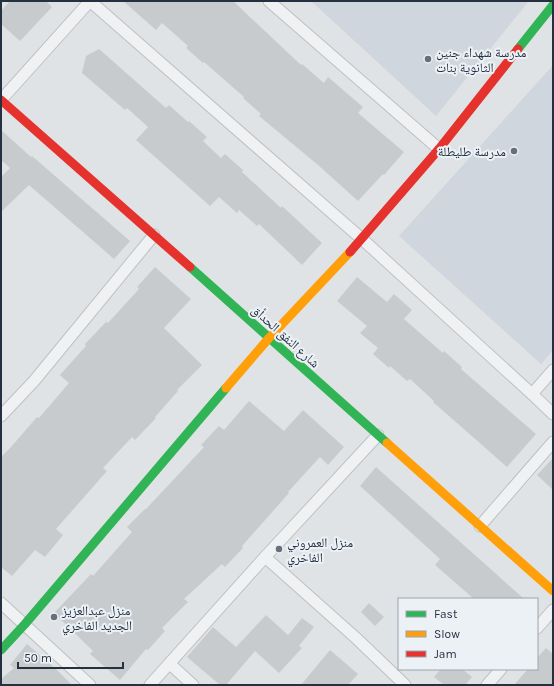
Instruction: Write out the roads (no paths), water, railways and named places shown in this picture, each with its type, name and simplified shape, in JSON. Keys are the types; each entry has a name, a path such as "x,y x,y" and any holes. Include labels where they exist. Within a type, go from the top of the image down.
{"street":[{"path":"1,100 90,1 362,239 553,414"},
{"path":"269,1 438,149"},
{"path":"1,650 25,624 269,338 362,239 438,149 553,5"},
{"name":"شارع النفق الحدأق","path":"1,100 553,591"},
{"path":"1,416 34,382 154,235"},
{"path":"532,394 553,370"},
{"path":"150,685 265,557 378,435"},
{"path":"480,526 553,442"},
{"path":"265,557 356,638 405,685"},
{"path":"1,603 90,685"},
{"path":"538,627 553,610"},
{"path":"170,664 193,685"},
{"path":"487,685 500,670"}],"place":[{"name":"مدرسة شهداء جنين الثانوية بنات","path":"428,59"},
{"name":"مدرسة طليطلة","path":"514,151"},
{"name":"منزل العمروني الفاخري","path":"279,549"},
{"name":"منزل عبدالعزيز الجديد الفاخري","path":"54,617"}]}
